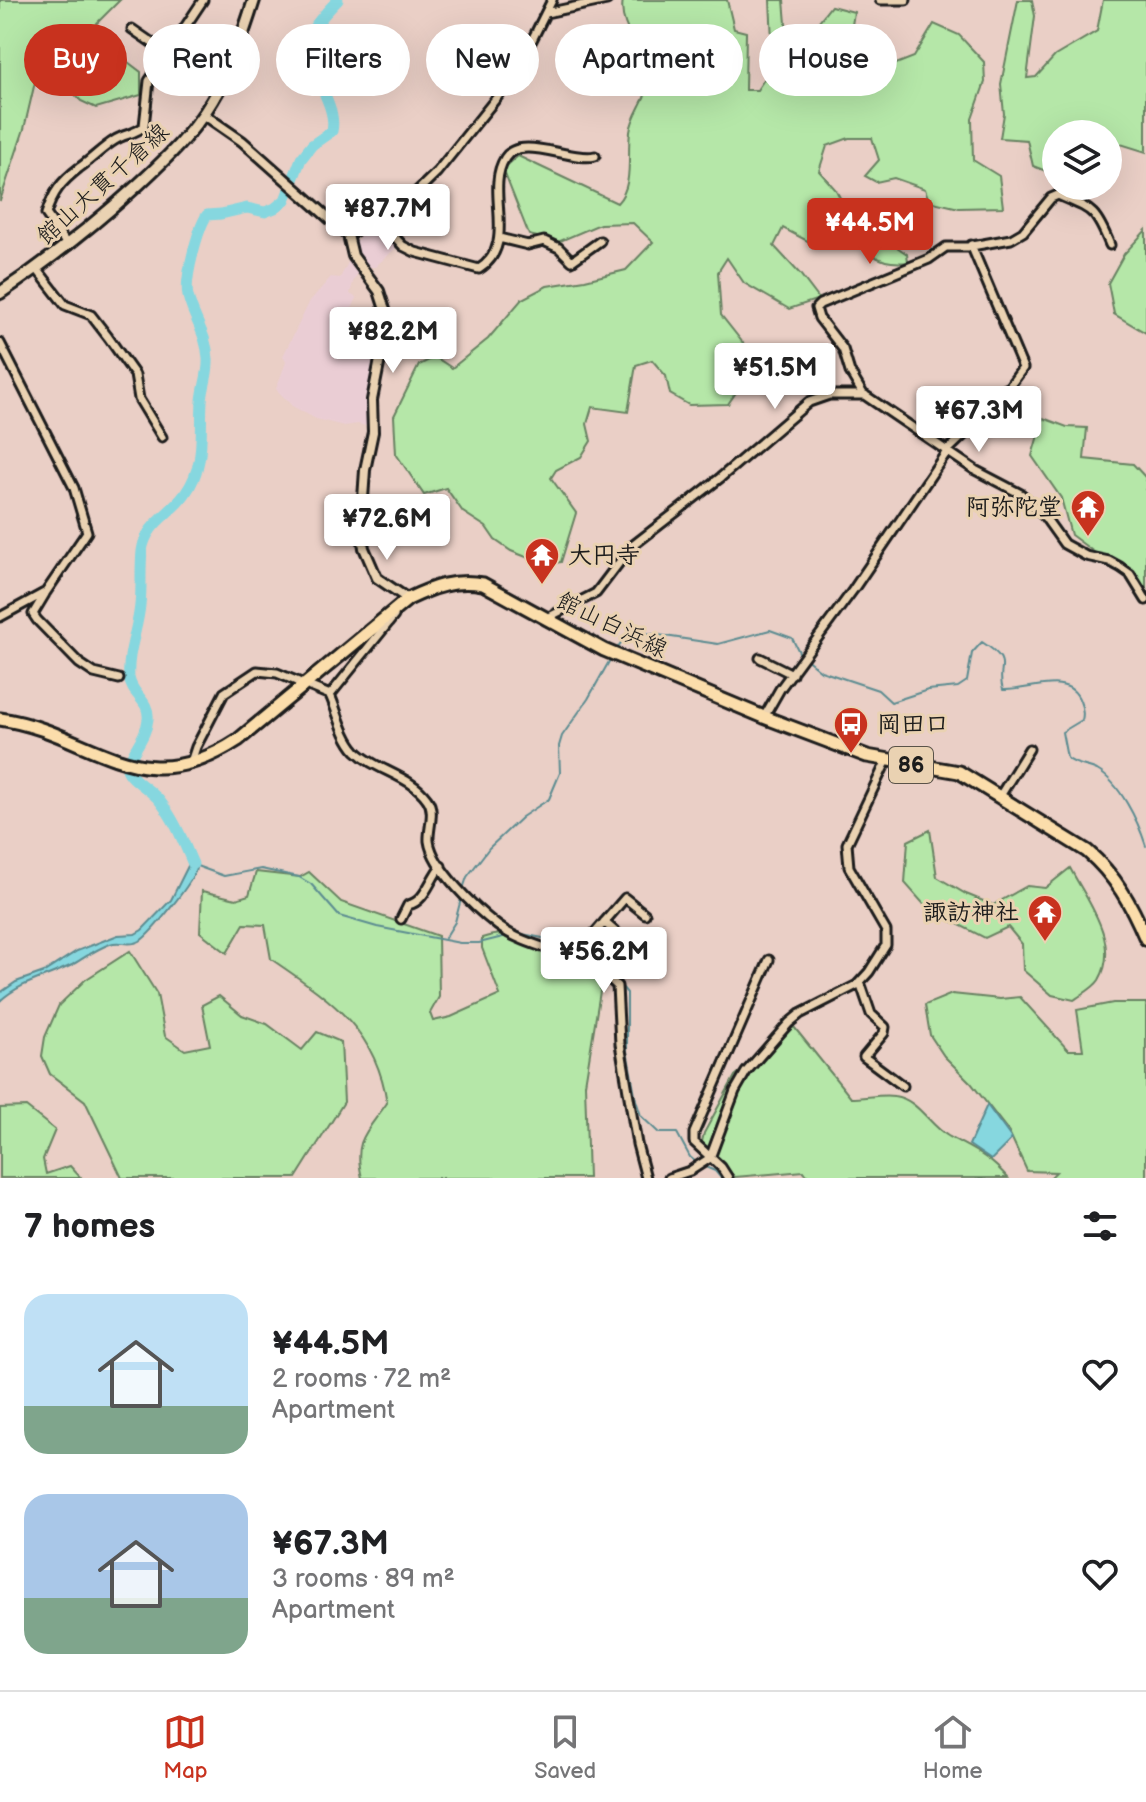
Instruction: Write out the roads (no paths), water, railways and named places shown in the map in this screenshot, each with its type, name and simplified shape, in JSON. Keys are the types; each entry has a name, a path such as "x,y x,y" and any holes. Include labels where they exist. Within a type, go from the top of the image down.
{"main road":[{"name":"館山大貫千倉線","path":"246,24 254,0"},
{"name":"館山大貫千倉線","path":"0,293 68,246 164,160 215,96"},
{"name":"館山白浜線","path":"0,719 25,724 117,761 149,767 190,764 217,754 238,740 408,599 436,586 473,582 495,589 604,650 764,717 886,762 949,769 972,779 1100,861 1121,887 1146,939"}],"street":[{"path":"187,24 203,0"},
{"path":"348,235 379,220 409,200 456,149 514,76 552,0"},
{"path":"546,13 607,0"},
{"path":"880,0 906,0"},
{"path":"132,29 143,37"},
{"path":"68,246 46,214 56,189 65,177 100,150 144,126 147,96"},
{"path":"203,114 242,141 348,235 353,256 379,291 388,319 372,400 373,432 365,470 361,528 364,548 377,578 408,599 330,695"},
{"path":"379,220 403,246 415,252 479,269 488,262 499,238 499,174 511,152 541,149 583,157 595,156"},
{"path":"1110,245 1100,220 1088,206 1058,195 1051,198 1023,232 1011,239 946,247 929,259 816,308 819,318 843,349 850,372 865,395 975,470 1021,494 1044,516 1064,544 1086,556 1109,561 1130,574 1146,600"},
{"path":"499,238 528,245 544,241 559,248 572,261 600,241"},
{"path":"764,717 780,689 802,662 948,450 970,429 995,394 1009,387 1023,368 971,245"},
{"path":"37,269 65,305 91,315 108,337 135,375 139,399 162,437"},
{"path":"0,343 74,488 87,532 33,614 79,663 94,673 119,679"},
{"path":"547,618 596,593 631,547 720,478 809,402 829,395 865,395"},
{"path":"0,617 46,592"},
{"path":"760,658 792,674"},
{"path":"190,764 224,693 257,671 277,673 330,695 349,741 357,751 426,797 430,804 431,849 457,887 506,932 514,937 577,953 602,971 619,991 620,1044 646,1178"},
{"path":"1000,796 1029,749"},
{"path":"703,1163 746,1072 800,1014 860,982 886,945 887,935 849,867 847,844 886,762"},
{"path":"401,919 408,905 415,904 421,898 441,866"},
{"path":"577,953 625,898 645,914"},
{"path":"604,922 642,955"},
{"path":"703,1163 694,1142 694,1133 769,960"},
{"path":"860,982 871,1014 885,1027 884,1033 864,1057 903,1086"},
{"path":"669,1178 703,1163 721,1167 728,1178"}],"water":[{"path":"188,851 196,866 194,874 172,906 140,941 105,946 72,965 16,989 0,1001 0,993 16,982 44,972 77,951 118,935 135,934 142,930 171,900 189,864"},
{"path":"987,1105 1012,1139 991,1160 969,1145"}],"waterway":[{"path":"193,864 165,808 127,769 148,719 146,707 129,677 140,605 142,551 153,526 179,501 192,483 199,461 208,359 187,288 200,231 207,215 247,208 265,212 275,208 285,200 301,159 312,145 332,131 331,111 304,45 323,15 338,0"},
{"path":"617,649 625,639 640,633 718,644 770,630 792,638 800,654"},
{"path":"805,658 821,671 878,690 891,702 928,690 958,687 967,681 972,653 982,642 1001,660 1003,690 1057,684 1067,686 1075,692 1083,713 1082,720 1062,732 1067,758 1097,770 1113,784 1133,814 1146,846"},
{"path":"463,889 467,877 489,848 522,817 549,799 560,773 559,746 562,736 611,658"},
{"path":"194,865 224,876 261,869 299,877 311,884 339,916 377,927 460,943 479,943 507,936"},
{"path":"445,938 455,922 462,895"},
{"path":"517,933 548,939 575,952"},
{"path":"581,955 607,969 627,993 627,1051 641,1116 659,1133 677,1133 690,1157 697,1163"},
{"path":"703,1166 715,1171 721,1178"}],"place":[{"name":"阿弥陀堂","path":"1088,538"},
{"name":"大円寺","path":"542,586"},
{"name":"岡田口","path":"851,755"},
{"name":"諏訪神社","path":"1045,943"}]}
